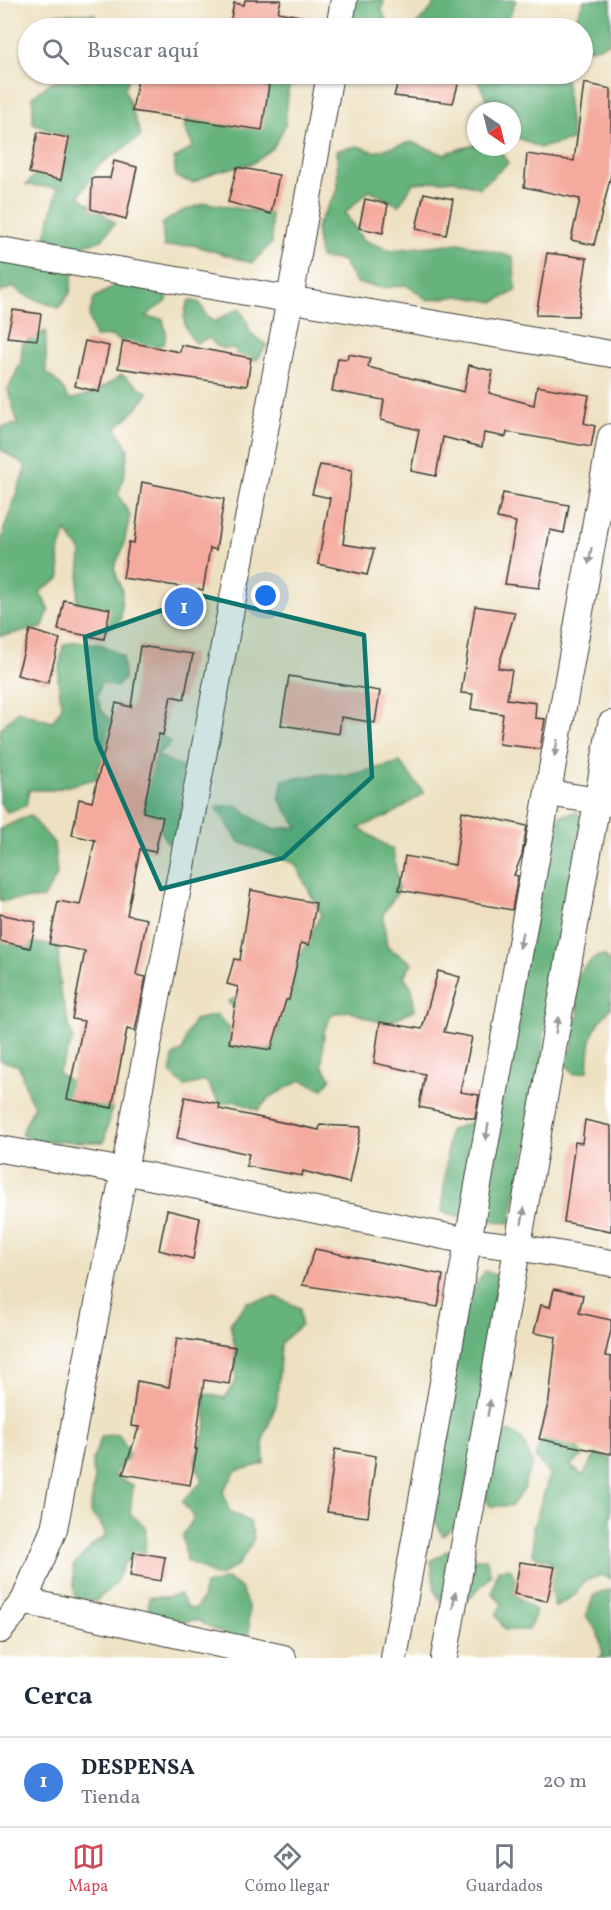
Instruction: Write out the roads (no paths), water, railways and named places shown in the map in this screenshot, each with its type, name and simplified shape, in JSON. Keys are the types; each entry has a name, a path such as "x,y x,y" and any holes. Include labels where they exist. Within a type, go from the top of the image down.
{"street":[{"path":"341,18 344,0"},
{"path":"0,1630 24,1600 54,1529 290,299 328,84"},
{"path":"0,250 611,354"},
{"path":"394,1658 611,437"},
{"path":"444,1658 518,1247 604,802 611,724"},
{"path":"548,793 604,802"},
{"path":"0,1149 124,1171 468,1241 611,1263"},
{"path":"24,1600 283,1658"}],"place":[{"name":"DESPENSA","path":"184,607"}]}
